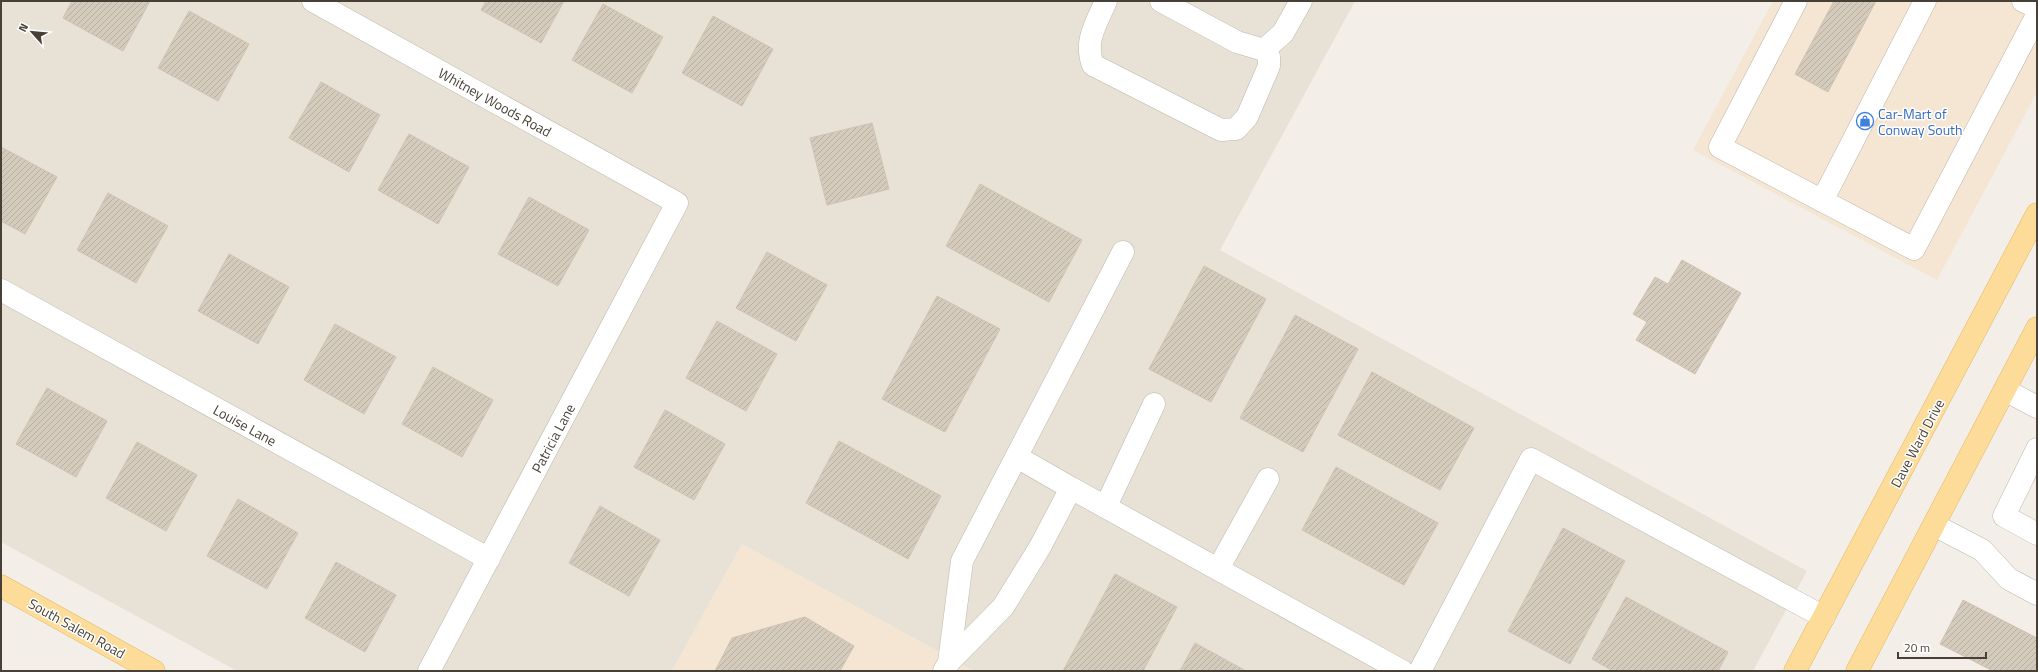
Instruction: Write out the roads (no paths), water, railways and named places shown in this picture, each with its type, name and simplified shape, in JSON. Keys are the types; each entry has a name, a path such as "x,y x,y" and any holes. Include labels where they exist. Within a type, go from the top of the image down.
{"main road":[{"name":"Dave Ward Drive","path":"1795,671 2037,214"},
{"path":"1858,671 2037,328"},
{"name":"South Salem Road","path":"1,586 131,665 154,671"}],"street":[{"name":"Whitney Woods Road","path":"313,1 677,203"},
{"path":"1106,1 1089,40 1089,55 1092,66 1222,130 1236,129 1247,117 1269,66 1269,57 1264,50 1237,42 1161,1"},
{"path":"1264,50 1283,33 1301,1"},
{"path":"1796,1 1720,148 1914,249 2037,15"},
{"path":"1822,201 1925,1"},
{"path":"2023,1 2037,8"},
{"name":"Patricia Lane","path":"428,671 489,559 677,203"},
{"path":"946,667 962,561 1123,252"},
{"name":"Louise Lane","path":"1,290 489,559"},
{"path":"2005,390 2037,407"},
{"path":"1106,506 1154,404"},
{"path":"2037,449 2004,516 2037,534"},
{"path":"1017,457 1402,671"},
{"path":"1420,671 1531,459 1824,617"},
{"path":"1218,568 1268,479"},
{"path":"946,667 1003,607 1040,548 1072,488"},
{"path":"1934,525 1982,550 2009,579 2037,594"}],"place":[{"name":"Car-Mart of Conway South","path":"1865,121"}]}
